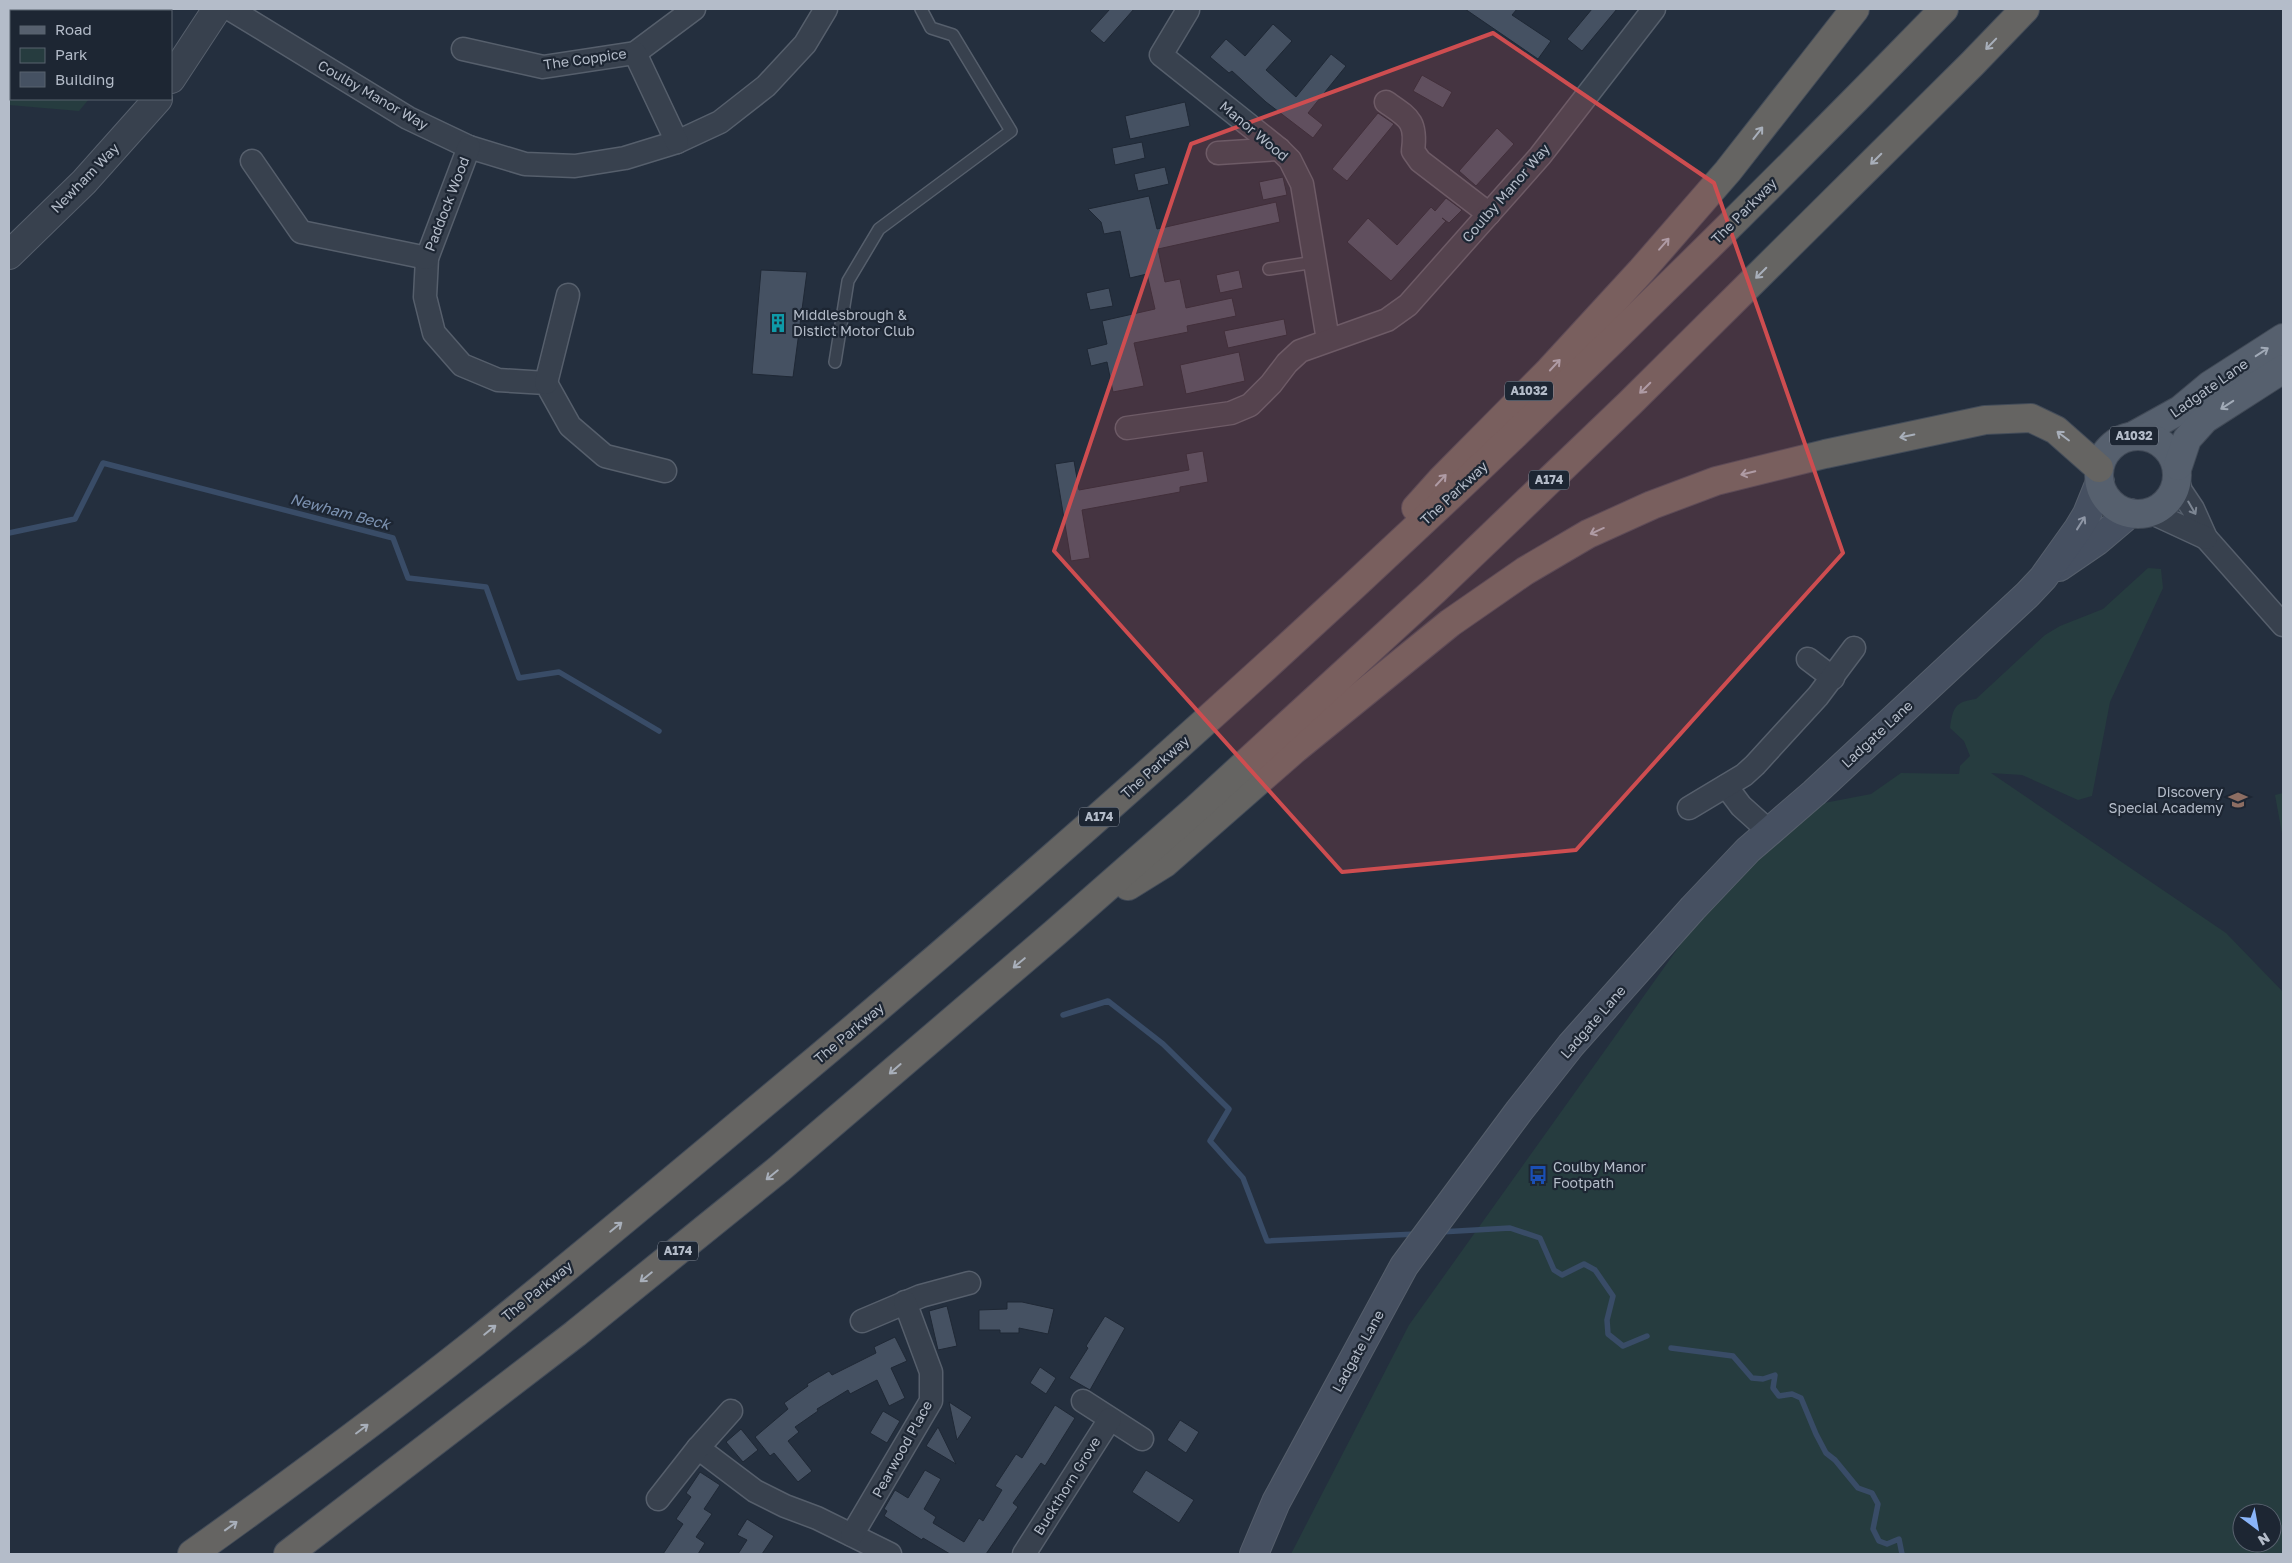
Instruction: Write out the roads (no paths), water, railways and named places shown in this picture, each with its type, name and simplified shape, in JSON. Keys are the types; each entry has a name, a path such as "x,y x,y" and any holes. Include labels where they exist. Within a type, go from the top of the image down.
{"highway":[{"name":"A1032","path":"1328,608 1442,479 1550,370 1640,272 1728,171 1855,9"},
{"name":"The Parkway","path":"192,1554 295,1480 471,1345 906,986 1156,766 1448,500 1759,197 1944,9"},
{"name":"A174","path":"288,1554 576,1334 779,1169 1056,932 1196,809 1442,583 1630,403 1972,64 2024,9"},
{"name":"A174","path":"1056,932 1165,863 1295,748 1450,623 1525,571 1580,539 1652,506 1726,479 1825,454 1986,420 2030,418 2056,430 2099,475"}],"main road":[{"name":"Ladgate Lane","path":"2133,436 2180,410 2210,386 2283,338"},
{"name":"Ladgate Lane","path":"2178,472 2187,439 2205,419 2283,369"},
{"name":"A1032","path":"2099,475 2106,452 2118,441 2133,436 2147,436 2160,441 2170,451 2178,472"},
{"path":"2099,475 2110,502 2119,509 2140,512 2163,505 2173,493 2178,472"},
{"name":"Ladgate Lane","path":"1254,1554 1276,1502 1404,1266 1571,1045 1693,908 1748,850 1770,833 2027,596 2043,578 2087,514 2099,475"},
{"name":"Ladgate Lane","path":"2043,578 2140,512"}],"street":[{"path":"172,77 217,9"},
{"name":"Coulby Manor Way","path":"230,9 408,118 469,147 525,164 575,166 625,158 677,142 720,122 766,86 806,44 826,9"},
{"name":"The Coppice","path":"463,49 543,67 635,53 694,9"},
{"name":"Coulby Manor Way","path":"1127,428 1231,413 1250,405 1300,351 1387,320 1408,305 1540,156 1654,9"},
{"name":"Manor Wood","path":"1188,10 1161,55 1290,160 1302,184 1328,340"},
{"path":"635,53 677,142"},
{"name":"Newham Way","path":"9,255 84,182 157,100"},
{"path":"1386,102 1409,117 1413,125 1415,139 1413,151 1420,161 1489,214"},
{"name":"Paddock Wood","path":"469,147 427,258 425,297 434,332 462,365 498,380 546,383"},
{"path":"1218,153 1278,149"},
{"path":"252,161 301,232 427,258"},
{"path":"568,295 546,383 570,426 605,456 665,471"},
{"path":"2178,472 2181,491 2193,509 2206,538 2283,625"},
{"path":"2140,512 2206,538"},
{"path":"1689,808 1744,775 1755,765 1833,678 1854,648"},
{"path":"1808,659 1833,678"},
{"path":"1726,786 1742,806 1770,833"},
{"path":"862,1321 905,1302 969,1283"},
{"name":"Pearwood Place","path":"852,1535 931,1400 931,1372 905,1302"},
{"path":"1083,1401 1142,1439"},
{"path":"658,1499 698,1448 732,1411"},
{"name":"Buckthorn Grove","path":"1024,1554 1110,1419"},
{"path":"698,1448 755,1491 890,1554"}],"lane":[{"path":"836,362 848,280 879,229 1011,131 953,35 931,28 922,9"},
{"path":"1269,269 1315,262"}],"waterway":[{"name":"Newham Beck","path":"9,533 75,519 103,463 393,538 408,578 486,587 519,678 559,672 659,731"},
{"path":"1063,1015 1108,1001 1163,1044 1229,1109 1210,1141 1243,1178 1267,1241 1416,1234"},
{"path":"1440,1232 1510,1228 1540,1238 1554,1270 1562,1275 1584,1264 1595,1270 1613,1296 1607,1320 1608,1334 1623,1346 1647,1336"},
{"name":"Newham Beck","path":"1671,1348 1733,1356 1752,1378 1763,1379 1775,1375 1773,1388 1779,1396 1792,1394 1801,1398 1826,1453 1835,1460 1858,1488 1872,1493 1878,1504 1873,1529 1879,1541 1887,1544 1899,1539 1902,1554"}],"place":[{"name":"Middlesbrough & Distict Motor Club","path":"778,323"},
{"name":"Discovery Special Academy","path":"2238,800"},
{"name":"Coulby Manor Footpath","path":"1538,1175"}]}
